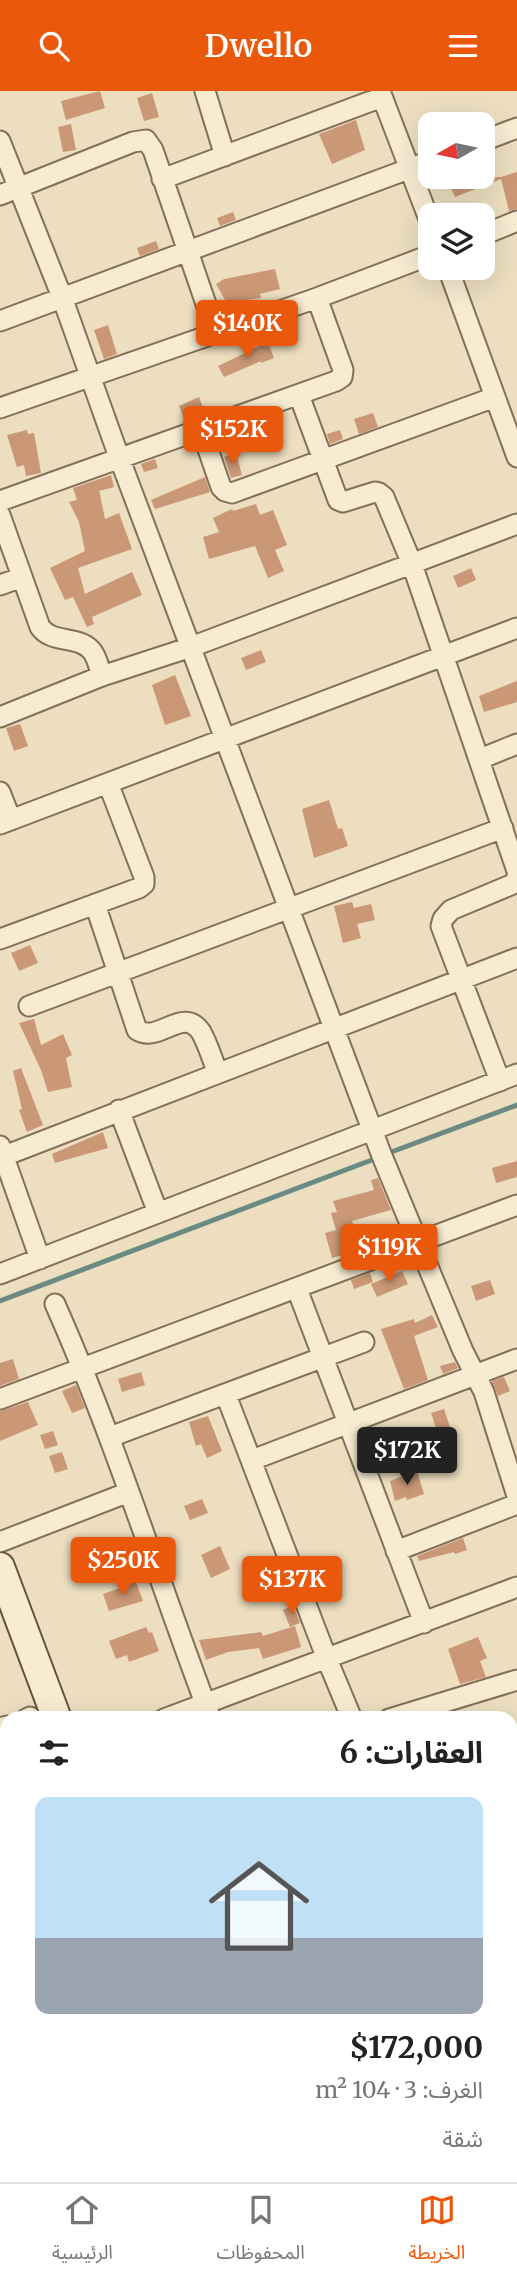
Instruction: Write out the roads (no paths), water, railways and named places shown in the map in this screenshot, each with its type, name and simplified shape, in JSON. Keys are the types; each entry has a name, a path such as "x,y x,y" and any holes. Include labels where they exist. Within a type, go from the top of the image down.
{"main road":[{"path":"0,1567 36,1711"}],"street":[{"path":"205,91 225,156"},
{"path":"162,179 381,94 422,203"},
{"path":"495,136 517,128"},
{"path":"0,195 139,140 146,140 150,144 216,333"},
{"path":"0,141 62,297 119,457 373,1130 417,1243 491,1410 517,1496"},
{"path":"0,321 418,166"},
{"path":"495,230 517,222"},
{"path":"0,408 317,298 418,260"},
{"path":"452,280 517,457"},
{"path":"0,501 336,381 342,377 343,370 317,298"},
{"path":"299,395 340,502 371,493 382,494 412,564 517,871"},
{"path":"201,429 221,487 228,492 495,397"},
{"path":"0,515 40,627 45,633 90,648 102,676"},
{"path":"0,717 102,676 191,647 517,524"},
{"path":"0,586 22,577"},
{"path":"0,792 6,822 517,628"},
{"path":"480,759 517,744"},
{"path":"0,939 139,888 144,882 108,783"},
{"path":"29,1006 503,828"},
{"path":"0,1273 509,1078 461,980 442,931 443,919 451,910 513,884 517,878"},
{"path":"95,904 137,1030 151,1034 183,1021 194,1024 204,1037 218,1073"},
{"path":"40,1259 2,1151 218,1073 517,958"},
{"path":"119,1110 158,1213"},
{"path":"0,1399 517,1205"},
{"path":"297,1289 346,1424 424,1623"},
{"path":"55,1304 110,1437 208,1711 327,1659 517,1587"},
{"path":"110,1437 364,1342"},
{"path":"252,1459 517,1359"},
{"path":"226,1395 349,1711"},
{"path":"0,1542 129,1492"},
{"path":"396,1551 517,1504"},
{"path":"415,1711 517,1680"},
{"path":"453,1699 457,1711"}],"waterway":[{"path":"386,1154 517,1105"},
{"path":"0,1301 377,1158"}]}
